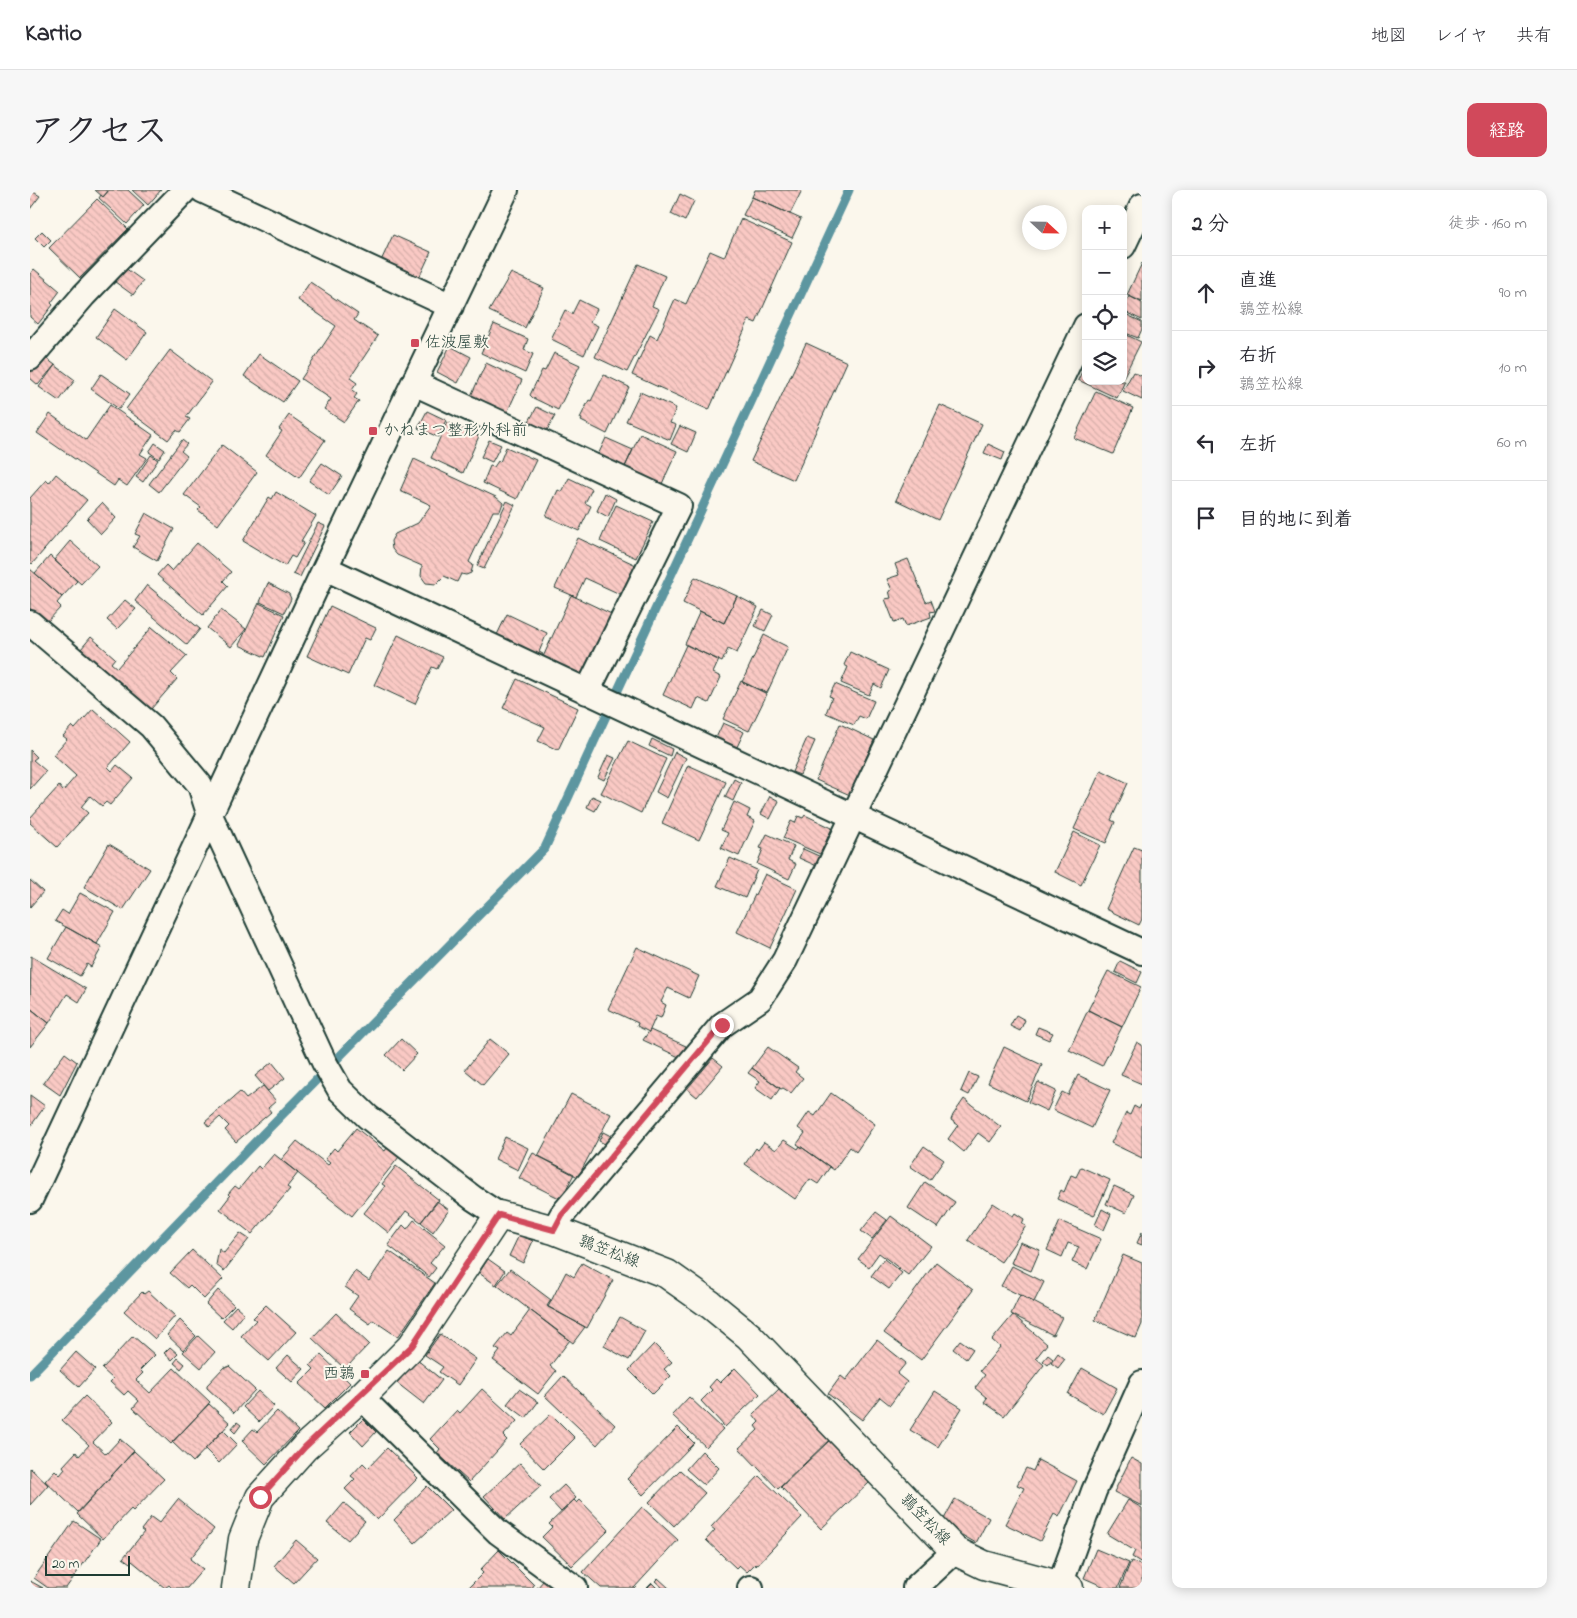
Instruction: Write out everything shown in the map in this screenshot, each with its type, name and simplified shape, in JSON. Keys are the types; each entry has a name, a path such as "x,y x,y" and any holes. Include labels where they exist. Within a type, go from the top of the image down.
{"main road":[{"name":"鶉笠松線","path":"499,1215 554,1230 667,1274 711,1305 749,1336 954,1551 984,1565 1063,1587"},
{"path":"236,1588 243,1539 260,1497 305,1447 361,1397 412,1346 499,1215"}],"street":[{"path":"30,358 84,295 185,190"},
{"path":"202,190 451,306"},
{"path":"30,1200 209,813 506,190"},
{"path":"1127,238 1142,206"},
{"path":"554,1230 562,1215 722,1025 760,999 785,960 1082,334"},
{"path":"414,383 679,506 587,692"},
{"path":"325,568 1142,952"},
{"path":"30,623 151,726 200,785 209,813 324,1062 340,1090 368,1117 473,1198 499,1215"},
{"path":"1063,1587 1094,1491 1142,1383"},
{"path":"361,1397 498,1532 575,1588"},
{"path":"915,1588 954,1551"}],"building":[{"path":"30,190 40,196 30,209"},
{"path":"95,190 109,190 103,197"},
{"path":"109,190 128,190 144,205 127,224 99,198 101,195 103,197"},
{"path":"132,190 161,190 148,205"},
{"path":"755,190 802,190 790,214 752,197"},
{"path":"680,194 694,201 685,221 671,214"},
{"path":"752,197 801,219 792,238 743,215"},
{"path":"97,199 128,229 80,278 49,248"},
{"path":"741,219 792,242 756,323 749,320 709,410 632,375 650,335 657,339 675,299 686,304 710,251 724,257"},
{"path":"42,231 51,240 44,247 35,238"},
{"path":"393,235 431,252 418,280 380,263"},
{"path":"1142,263 1142,302 1127,295"},
{"path":"638,264 665,276 652,306 659,309 627,372 595,357"},
{"path":"121,265 143,281 133,295 111,279"},
{"path":"34,269 60,291 51,303 53,305 38,324 30,317 30,274"},
{"path":"511,273 544,288 525,328 489,311"},
{"path":"310,282 358,314 354,320 378,336 350,378 357,383 352,390 357,394 354,398 359,401 344,422 324,409 331,399 301,379 336,326 298,300"},
{"path":"1129,296 1142,303 1142,320 1127,313"},
{"path":"579,300 597,309 590,322 598,326 584,355 551,339 565,310 572,314"},
{"path":"115,309 147,332 127,360 96,337"},
{"path":"1127,315 1142,322 1142,329 1138,338 1127,334"},
{"path":"494,324 528,339 524,350 533,354 525,373 481,353"},
{"path":"1127,335 1141,342 1127,370"},
{"path":"806,343 847,362 794,480 751,461"},
{"path":"450,346 471,357 458,383 437,372"},
{"path":"170,350 212,382 186,417 190,419 180,432 176,430 168,440 126,409"},
{"path":"554,353 580,365 558,410 530,395 542,370 545,371"},
{"path":"259,354 298,381 283,402 244,376"},
{"path":"43,356 55,365 38,385 30,378 30,372"},
{"path":"486,363 522,380 506,415 470,398"},
{"path":"55,365 75,380 59,401 39,387"},
{"path":"1082,372 1082,382 1078,380"},
{"path":"1133,372 1142,376 1142,400 1123,391"},
{"path":"101,374 130,394 119,409 91,389"},
{"path":"604,375 629,387 607,434 581,421 582,419 580,418"},
{"path":"1089,385 1123,385 1117,398"},
{"path":"1096,391 1133,408 1113,454 1074,438"},
{"path":"640,392 676,408 670,423 676,425 670,440 626,421"},
{"path":"110,405 153,435 140,454 147,458 127,486 118,480 114,486 37,433 50,414 86,440"},
{"path":"940,405 982,424 938,520 896,500"},
{"path":"537,407 555,416 546,432 528,423"},
{"path":"427,411 446,420 438,437 418,428"},
{"path":"289,415 325,440 299,478 266,455 282,431 279,429"},
{"path":"447,422 479,436 463,473 431,458"},
{"path":"680,426 696,433 688,452 671,444"},
{"path":"640,434 677,451 661,486 624,469"},
{"path":"606,438 633,450 624,469 597,457"},
{"path":"182,440 187,444 181,451 187,456 159,492 149,484"},
{"path":"489,440 501,445 492,462 481,457"},
{"path":"155,443 165,450 159,459 149,452"},
{"path":"988,444 1005,452 1002,460 984,453"},
{"path":"222,445 257,472 218,525 198,510 201,507 184,495"},
{"path":"506,447 536,460 517,499 483,483 490,466 494,467 498,461 500,462"},
{"path":"151,455 158,460 143,482 136,477"},
{"path":"414,459 496,497 503,503 500,511 493,511 469,562 473,565 471,573 461,574 457,582 444,576 436,584 426,583 421,576 422,566 397,555 392,549 391,541 395,534 418,523 431,505 400,491"},
{"path":"322,463 342,476 329,495 309,481"},
{"path":"56,474 87,500 32,564 30,562 30,498 46,480 49,483"},
{"path":"569,478 592,489 585,503 591,506 579,531 546,516 558,490 562,492"},
{"path":"276,492 316,516 301,541 304,543 295,558 291,556 285,566 243,541 269,497 272,499"},
{"path":"605,493 616,499 608,517 597,511"},
{"path":"507,501 515,505 484,569 477,566"},
{"path":"102,503 116,518 101,534 87,519"},
{"path":"616,505 653,522 636,558 600,541"},
{"path":"146,513 174,529 157,561 133,547 140,536 135,534"},
{"path":"318,523 325,526 300,577 293,574"},
{"path":"578,538 636,565 622,595 585,578 576,597 555,588"},
{"path":"70,541 98,566 81,584 54,560"},
{"path":"197,543 231,572 223,581 228,586 203,615 157,575 166,565 172,571"},
{"path":"50,556 77,581 62,597 35,573"},
{"path":"908,559 926,602 931,600 935,611 930,612 931,617 906,626 903,619 894,622 885,599 891,598 889,591 892,590 887,579 899,575 895,564"},
{"path":"30,569 62,597 57,603 61,607 46,623 30,608"},
{"path":"695,577 737,596 724,623 683,603"},
{"path":"268,583 289,594 291,599 284,613 260,602"},
{"path":"147,585 200,629 187,645 135,601"},
{"path":"571,595 620,618 584,676 543,657"},
{"path":"737,596 758,607 737,653 728,649 722,662 685,644 700,611 724,623"},
{"path":"125,600 136,609 117,629 107,620"},
{"path":"259,603 284,615 265,657 239,645"},
{"path":"330,606 376,628 370,640 365,638 348,675 307,656"},
{"path":"221,610 246,629 231,647 207,628"},
{"path":"763,610 773,615 765,631 755,626"},
{"path":"507,614 547,633 539,652 543,654 541,658 496,637"},
{"path":"152,627 187,656 171,673 177,679 151,709 81,649 91,637 115,658 111,663 117,668"},
{"path":"398,635 443,657 437,669 432,667 415,704 374,685"},
{"path":"764,635 788,647 767,693 742,682"},
{"path":"686,645 719,660 713,673 721,677 709,703 698,698 693,709 663,695"},
{"path":"850,652 889,670 881,688 874,684 869,695 841,683 848,667 844,665"},
{"path":"517,679 578,708 558,750 538,741 545,727 503,708"},
{"path":"741,681 767,694 749,731 723,719"},
{"path":"835,684 874,701 866,719 859,716 854,725 826,713 832,697 829,696"},
{"path":"93,709 130,742 108,767 112,771 117,765 133,778 110,805 106,802 102,806 90,796 81,807 88,813 57,847 30,823 30,818 59,786 63,791 76,776 53,755 67,739 63,736 72,726 75,729"},
{"path":"723,723 744,732 736,749 715,740"},
{"path":"840,724 874,740 850,795 816,780"},
{"path":"807,738 815,741 800,775 792,772"},
{"path":"652,739 672,749 670,756 649,746"},
{"path":"628,741 666,759 641,813 601,793"},
{"path":"30,750 37,757 33,760 46,771 30,789"},
{"path":"675,752 686,758 667,798 656,792"},
{"path":"608,755 615,758 604,780 598,777"},
{"path":"688,765 726,782 699,840 662,823"},
{"path":"1101,770 1128,783 1111,820 1115,822 1106,843 1074,829"},
{"path":"734,779 741,783 733,801 725,797"},
{"path":"592,796 601,800 595,811 587,807"},
{"path":"770,796 779,801 770,819 761,814"},
{"path":"734,802 750,810 747,817 755,821 739,856 721,848 728,833 721,830"},
{"path":"805,815 832,828 820,854 783,838 791,821 795,823 798,816 803,818"},
{"path":"1074,832 1100,845 1081,885 1055,872"},
{"path":"767,834 794,846 788,860 796,864 789,879 757,864 763,849 760,848"},
{"path":"109,844 150,869 123,910 84,887"},
{"path":"1134,847 1142,850 1142,919 1139,925 1106,909"},
{"path":"803,849 821,857 817,866 799,858"},
{"path":"730,858 757,870 745,898 717,886"},
{"path":"765,874 797,889 770,948 737,932"},
{"path":"30,880 43,892 30,907"},
{"path":"80,893 115,912 97,944 55,921 62,910 68,914"},
{"path":"66,927 102,947 91,967 87,964 80,976 48,958"},
{"path":"637,947 699,976 689,998 668,988 661,1002 666,1005 661,1018 656,1016 649,1032 637,1026 638,1023 608,1009"},
{"path":"31,956 86,989 79,1002 67,994 49,1023 30,1008"},
{"path":"1120,961 1142,972 1137,983 1115,972"},
{"path":"1108,971 1141,987 1122,1027 1088,1010"},
{"path":"30,1008 49,1023 30,1047"},
{"path":"1088,1010 1122,1027 1102,1066 1069,1050"},
{"path":"1016,1015 1025,1020 1020,1031 1010,1026"},
{"path":"1038,1027 1053,1033 1049,1040 1035,1034"},
{"path":"650,1030 686,1046 681,1058 643,1040"},
{"path":"401,1039 417,1054 402,1070 386,1055"},
{"path":"490,1039 509,1054 483,1085 465,1070"},
{"path":"1137,1042 1142,1045 1142,1084 1121,1075"},
{"path":"768,1047 798,1068 795,1072 803,1078 791,1093 783,1088 781,1089 752,1068"},
{"path":"1004,1047 1042,1065 1026,1101 988,1083"},
{"path":"65,1053 77,1062 60,1095 43,1083"},
{"path":"713,1058 723,1066 697,1097 687,1089"},
{"path":"272,1062 285,1078 268,1091 255,1076"},
{"path":"752,1068 780,1088 772,1100 755,1088 760,1081 748,1073"},
{"path":"969,1073 978,1077 969,1095 961,1091"},
{"path":"1078,1075 1110,1090 1092,1128 1053,1110 1062,1092 1068,1095"},
{"path":"1038,1082 1056,1091 1047,1111 1028,1102"},
{"path":"263,1086 276,1101 268,1108 271,1112 236,1142 225,1130 229,1126 220,1117 209,1127 205,1122 240,1092 246,1099"},
{"path":"831,1093 875,1124 856,1152 850,1147 834,1170 797,1144 805,1133 798,1128 809,1112 815,1116"},
{"path":"571,1094 611,1114 578,1177 538,1156"},
{"path":"30,1095 45,1106 30,1127"},
{"path":"964,1099 1001,1127 990,1142 978,1133 964,1152 948,1139 958,1125 951,1120 953,1115"},
{"path":"1141,1105 1142,1158 1111,1143 1126,1113 1130,1115 1134,1106 1139,1109"},
{"path":"356,1128 385,1151 387,1148 399,1157 352,1216 281,1160 297,1141 328,1165 330,1163 325,1159 334,1148 337,1151"},
{"path":"603,1132 613,1137 609,1146 599,1141"},
{"path":"505,1137 528,1148 518,1170 495,1159"},
{"path":"784,1140 798,1149 800,1146 830,1167 818,1184 810,1179 795,1199 745,1164 756,1148 758,1150 764,1142 776,1150"},
{"path":"924,1146 944,1160 930,1180 910,1166"},
{"path":"533,1153 574,1174 561,1199 519,1178"},
{"path":"274,1154 298,1173 287,1187 290,1189 252,1234 220,1209 235,1186 239,1189 258,1166 261,1169"},
{"path":"396,1166 439,1200 421,1222 406,1211 389,1233 364,1213 385,1186 382,1184"},
{"path":"1081,1167 1110,1180 1094,1216 1057,1199 1061,1190 1064,1192 1071,1175 1076,1177"},
{"path":"925,1182 955,1202 938,1228 908,1208"},
{"path":"1114,1186 1134,1195 1126,1213 1106,1204"},
{"path":"437,1201 449,1210 433,1232 421,1222"},
{"path":"993,1203 1013,1216 1015,1213 1024,1219 1022,1224 1026,1226 1001,1262 968,1240"},
{"path":"1102,1209 1111,1214 1104,1230 1095,1225"},
{"path":"876,1212 887,1220 872,1239 861,1231"},
{"path":"891,1216 931,1246 908,1275 879,1253 869,1267 858,1259"},
{"path":"414,1220 445,1245 430,1263 436,1268 429,1277 388,1245 403,1225 407,1229"},
{"path":"1060,1221 1101,1239 1087,1269 1072,1262 1079,1247 1068,1243 1062,1257 1047,1250"},
{"path":"1142,1232 1142,1245 1137,1243"},
{"path":"240,1233 249,1239 224,1271 216,1265 219,1249 224,1253"},
{"path":"519,1235 533,1241 523,1263 509,1256"},
{"path":"1020,1242 1040,1250 1031,1271 1011,1263"},
{"path":"192,1250 223,1279 204,1299 190,1285 187,1288 170,1273"},
{"path":"389,1251 435,1283 398,1337 373,1320 370,1324 349,1309 358,1296 345,1287 355,1271 369,1281"},
{"path":"1123,1255 1142,1263 1142,1324 1136,1338 1095,1320"},
{"path":"488,1259 505,1271 496,1285 479,1273"},
{"path":"884,1259 902,1273 889,1289 871,1276"},
{"path":"936,1262 973,1290 921,1360 884,1333"},
{"path":"582,1263 613,1280 587,1328 548,1307 566,1272 574,1277"},
{"path":"1012,1266 1044,1282 1034,1302 1001,1286"},
{"path":"510,1269 551,1300 547,1306 585,1327 573,1343 497,1285"},
{"path":"218,1290 234,1305 221,1318 206,1304"},
{"path":"148,1291 175,1316 155,1339 124,1311 142,1292 144,1294"},
{"path":"1020,1295 1062,1317 1053,1335 1011,1314"},
{"path":"266,1305 296,1332 269,1361 241,1336 256,1320 253,1318"},
{"path":"236,1306 244,1313 232,1328 223,1320"},
{"path":"530,1310 570,1340 550,1366 556,1371 538,1394 493,1360 500,1351 495,1348 507,1333 511,1336"},
{"path":"336,1313 369,1344 345,1369 312,1338"},
{"path":"1013,1315 1047,1344 1036,1358 1044,1365 1004,1416 984,1402 987,1398 975,1388 985,1375 980,1371 1000,1347 992,1340"},
{"path":"620,1317 645,1331 629,1360 604,1346"},
{"path":"180,1320 196,1336 183,1350 167,1335"},
{"path":"440,1334 476,1359 458,1385 439,1372 443,1367 425,1355"},
{"path":"133,1336 155,1355 140,1370 143,1373 136,1380 150,1393 174,1368 210,1402 171,1444 133,1408 139,1401 128,1391 124,1395 110,1382 113,1379 102,1369"},
{"path":"198,1336 215,1352 201,1368 183,1352"},
{"path":"877,1340 906,1363 897,1374 907,1382 890,1405 880,1397 862,1420 828,1394 841,1376 846,1380"},
{"path":"960,1340 973,1349 966,1359 953,1349"},
{"path":"654,1344 672,1362 664,1369 671,1376 653,1394 629,1370"},
{"path":"170,1347 178,1354 172,1360 164,1353"},
{"path":"76,1352 95,1369 79,1387 60,1370"},
{"path":"1058,1353 1065,1359 1058,1368 1051,1363"},
{"path":"288,1355 304,1369 292,1382 276,1368"},
{"path":"321,1355 350,1383 325,1408 299,1384 314,1369 310,1365"},
{"path":"1048,1355 1053,1359 1048,1365 1043,1361"},
{"path":"178,1358 185,1364 181,1369 174,1363"},
{"path":"416,1359 442,1380 424,1404 397,1383"},
{"path":"229,1366 255,1390 234,1413 207,1388 207,1385 224,1367"},
{"path":"735,1368 760,1394 725,1427 701,1401 712,1390 709,1387 716,1379 720,1383"},
{"path":"1082,1368 1117,1388 1103,1414 1068,1394"},
{"path":"563,1376 615,1425 597,1445 545,1396"},
{"path":"781,1387 830,1439 778,1489 739,1448 758,1430 755,1426 759,1422 753,1414"},
{"path":"482,1389 517,1421 503,1436 507,1440 469,1482 437,1453 440,1449 430,1439 457,1410 460,1413"},
{"path":"519,1389 538,1402 526,1418 507,1404"},
{"path":"258,1391 274,1406 259,1422 243,1407"},
{"path":"935,1391 962,1408 938,1447 910,1430"},
{"path":"85,1396 112,1422 93,1442 106,1454 120,1439 134,1451 78,1512 45,1481 55,1470 60,1475 65,1469 63,1466 76,1452 79,1456 89,1445 62,1420"},
{"path":"689,1397 723,1429 706,1447 672,1415"},
{"path":"209,1404 230,1423 193,1462 172,1442"},
{"path":"277,1411 298,1431 266,1464 242,1441 253,1429 257,1432"},
{"path":"551,1414 575,1438 544,1469 520,1444"},
{"path":"363,1419 376,1432 363,1446 350,1432"},
{"path":"237,1422 241,1425 235,1433 231,1429"},
{"path":"678,1427 694,1443 643,1495 627,1479"},
{"path":"223,1430 237,1444 219,1463 205,1449"},
{"path":"830,1440 870,1482 821,1529 781,1487"},
{"path":"387,1448 418,1478 377,1520 345,1489 355,1479 351,1476 363,1463 368,1468"},
{"path":"134,1451 164,1479 133,1511 131,1509 103,1539 77,1514"},
{"path":"702,1451 719,1468 704,1485 686,1469"},
{"path":"1131,1458 1142,1464 1142,1506 1114,1492"},
{"path":"1038,1460 1077,1481 1059,1517 1054,1514 1040,1541 1005,1524 1024,1488 1017,1485 1026,1468 1033,1471"},
{"path":"520,1463 541,1486 505,1519 484,1496"},
{"path":"30,1468 48,1485 30,1505"},
{"path":"680,1470 705,1493 674,1526 649,1502"},
{"path":"759,1476 802,1517 756,1566 755,1564 747,1572 739,1565 736,1568 706,1540 715,1530 711,1527"},
{"path":"564,1485 576,1498 561,1512 549,1499"},
{"path":"427,1486 451,1510 415,1543 394,1520"},
{"path":"178,1499 214,1529 190,1559 203,1569 187,1588 172,1588 169,1585 165,1588 132,1561 130,1563 123,1558 144,1532 141,1530 151,1517 159,1523"},
{"path":"955,1499 989,1518 976,1543 962,1535 944,1519"},
{"path":"574,1500 577,1503 580,1500 609,1530 572,1566 542,1537 552,1527 549,1524"},
{"path":"1128,1500 1142,1508 1142,1563 1132,1557 1135,1551 1107,1534"},
{"path":"344,1503 365,1521 348,1540 327,1523"},
{"path":"642,1507 678,1540 634,1588 601,1588 583,1572"},
{"path":"74,1521 101,1539 66,1588 48,1588 34,1578"},
{"path":"296,1540 317,1558 294,1583 274,1566"},
{"path":"1096,1549 1129,1563 1118,1588 1107,1588 1084,1578"},
{"path":"499,1550 534,1585 532,1588 468,1588 483,1573 480,1570"},
{"path":"1131,1561 1142,1566 1142,1588 1120,1588"},
{"path":"658,1578 669,1588 663,1588 655,1581"},
{"path":"544,1580 552,1588 537,1588"},
{"path":"30,1581 43,1588 30,1588"},
{"path":"652,1583 657,1588 647,1588"}],"waterway":[{"path":"30,1375 262,1135 545,848 849,190"}],"place":[{"name":"佐波屋敷","path":"415,343"},
{"name":"かねまつ整形外科前","path":"373,431"},
{"name":"西鶉","path":"365,1374"}],"route":[{"path":"260,1497 305,1447 361,1397 412,1346 462,1268 499,1215 554,1230 562,1215 722,1025"}]}
